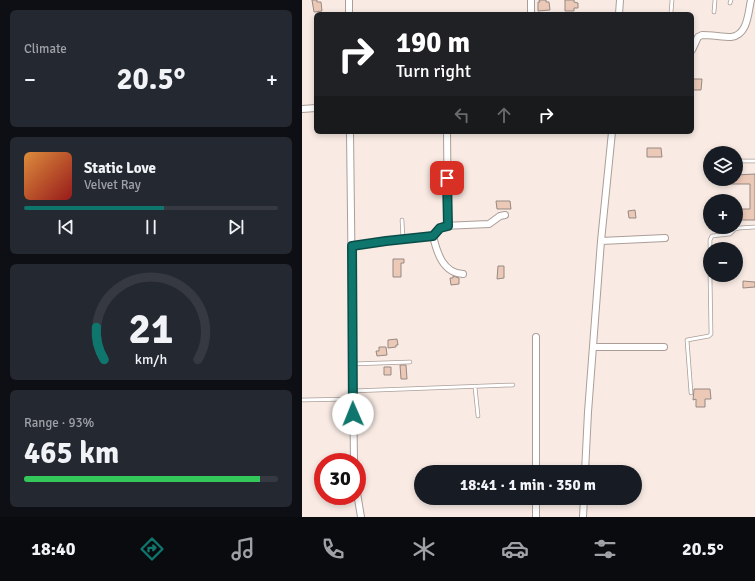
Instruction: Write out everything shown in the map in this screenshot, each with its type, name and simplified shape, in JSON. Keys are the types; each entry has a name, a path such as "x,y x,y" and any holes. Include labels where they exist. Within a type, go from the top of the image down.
{"street":[{"path":"349,0 349,12"},
{"path":"531,0 532,12"},
{"path":"619,12 620,0"},
{"path":"694,46 698,37 731,37 744,31 751,0"},
{"path":"302,109 314,108"},
{"path":"350,134 354,453"},
{"path":"447,134 448,226"},
{"path":"585,465 601,241 612,134"},
{"path":"352,246 433,236 440,228 448,226 489,224 500,216 505,216"},
{"path":"433,236 438,254 446,267 451,272 463,274"},
{"path":"601,241 665,238"},
{"path":"536,337 536,465"},
{"path":"593,347 664,347"},
{"path":"359,505 361,517"},
{"path":"536,505 536,517"},
{"path":"583,517 584,505"}],"lane":[{"path":"671,12 672,0"},
{"path":"714,12 715,0"},
{"path":"743,161 755,161"},
{"path":"402,220 403,239"},
{"path":"710,242 712,236 730,234 735,229 739,228 755,227"},
{"path":"691,393 687,340 709,336 711,334 710,282"},
{"path":"352,364 410,362"},
{"path":"352,391 513,384"},
{"path":"475,386 478,416"},
{"path":"302,400 352,399"}],"building":[{"path":"312,0 321,2 322,11 314,12"},
{"path":"539,0 546,0 546,2 549,2 550,10 538,11"},
{"path":"565,0 574,0 574,2 578,3 578,8 574,8 574,11 565,11"},
{"path":"694,79 702,79 701,90 694,90"},
{"path":"647,148 661,148 662,157 647,157"},
{"path":"755,174 755,220 743,220 743,209 750,209 750,184 743,184 743,175"},
{"path":"496,201 510,201 511,209 497,209"},
{"path":"635,210 636,218 629,218 628,211"},
{"path":"393,259 404,259 404,263 401,263 401,277 393,277"},
{"path":"498,266 504,266 504,278 497,279"},
{"path":"453,276 459,278 459,284 451,285 450,278 453,278"},
{"path":"743,282 755,282 755,287 743,288"},
{"path":"397,339 398,345 396,345 396,347 388,348 388,340"},
{"path":"379,347 386,347 387,355 377,356 376,351 379,351"},
{"path":"400,365 406,365 407,379 401,379"},
{"path":"384,367 391,367 391,375 384,375"},
{"path":"694,389 710,389 711,399 705,399 705,407 696,407 696,399 693,400"}],"route":[{"path":"353,414 352,246 433,236 440,228 443,226 448,226 447,178"}]}
